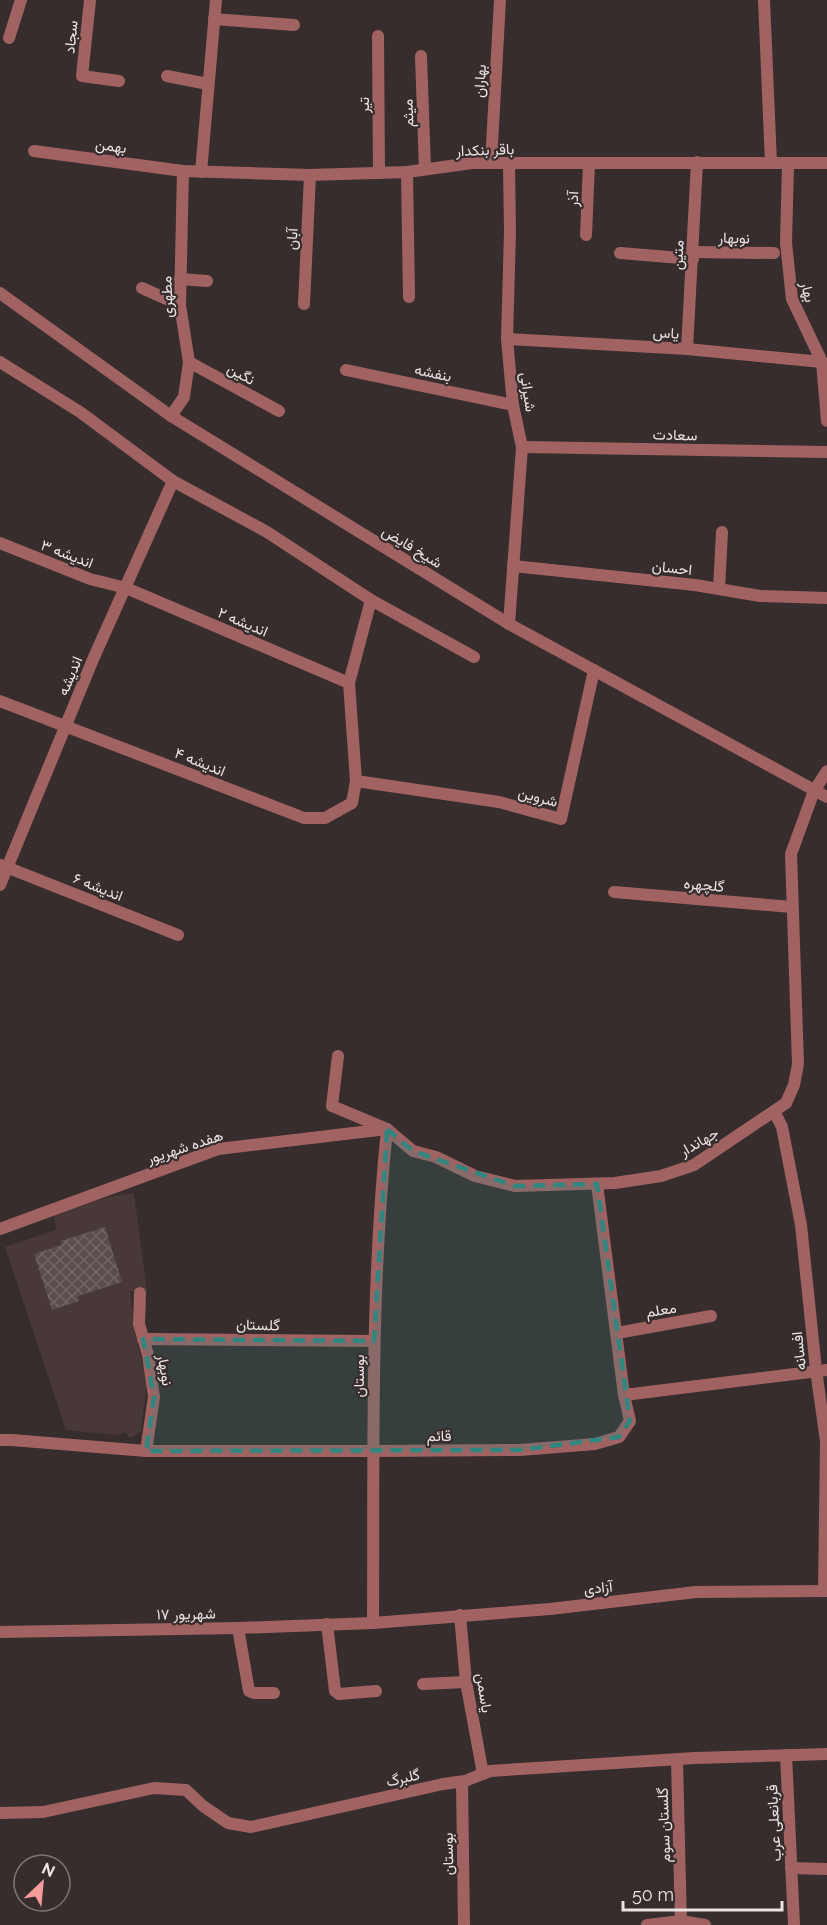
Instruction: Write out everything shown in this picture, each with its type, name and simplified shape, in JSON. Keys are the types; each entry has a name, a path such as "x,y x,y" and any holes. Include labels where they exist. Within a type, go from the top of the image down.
{"street":[{"path":"9,38 21,0"},
{"name":"سجاد","path":"90,0 82,76 119,81"},
{"path":"201,172 216,0"},
{"name":"بهاران","path":"491,163 500,0"},
{"path":"764,0 771,163"},
{"path":"214,19 294,25"},
{"name":"تیر","path":"378,36 379,173"},
{"name":"میثم","path":"421,56 425,169"},
{"path":"167,76 208,84"},
{"name":"بهمن","path":"34,151 183,171"},
{"name":"باقر بنکدار","path":"183,171 310,175 407,172 471,163 697,162 788,165 827,163"},
{"name":"متین","path":"687,349 697,162"},
{"name":"شیرانی","path":"509,163 507,339 513,405 522,447 509,624"},
{"name":"آذر","path":"586,236 589,163"},
{"name":"بهار","path":"788,165 786,243 792,299 822,362 827,421"},
{"name":"مطهری","path":"171,416 184,398 189,362 180,304 183,171"},
{"path":"407,172 409,297"},
{"name":"آبان","path":"304,304 310,175"},
{"name":"نوبهار","path":"620,253 693,255 774,253"},
{"path":"180,279 207,281"},
{"path":"142,288 180,304"},
{"name":"شیخ فایض","path":"0,293 171,416 509,624 827,797"},
{"name":"یاس","path":"507,339 687,349 822,362"},
{"path":"0,362 80,412 173,481 267,532 372,600 474,657"},
{"name":"نگین","path":"189,362 279,411"},
{"name":"بنفشه","path":"346,370 513,405"},
{"name":"سعادت","path":"522,447 827,452"},
{"name":"اندیشه","path":"0,885 4,866 173,481"},
{"path":"719,590 722,532"},
{"name":"اندیشه ۳","path":"0,543 90,579 126,588"},
{"name":"احسان","path":"513,566 760,596 827,598"},
{"name":"اندیشه ۲","path":"126,588 349,682"},
{"path":"356,781 349,682 372,600"},
{"name":"شروین","path":"356,781 499,802 561,819 594,670"},
{"name":"اندیشه ۴","path":"0,700 304,819 325,818 352,803 356,781"},
{"path":"814,790 827,771"},
{"name":"جهاندار","path":"338,1056 332,1106 387,1129 413,1151 436,1157 475,1176 515,1186 597,1184 661,1176 694,1165 786,1103 794,1085 798,1064 790,854 814,790"},
{"name":"اندیشه ۶","path":"4,866 178,935"},
{"name":"گلچهره","path":"614,892 792,907"},
{"name":"افسانه","path":"774,1111 782,1127 801,1225 821,1370 826,1441 826,1591"},
{"name":"هفده شهریور","path":"0,1229 218,1149 387,1129"},
{"name":"بوستان","path":"373,1623 374,1341 381,1184 387,1129"},
{"name":"قائم","path":"0,1440 146,1452 374,1451 520,1450 595,1444 619,1437 630,1421 624,1395 597,1184"},
{"name":"نوبهار","path":"140,1293 138,1324 154,1396 146,1452"},
{"name":"معلم","path":"616,1333 711,1316"},
{"name":"گلستان","path":"143,1339 374,1341"},
{"path":"624,1395 821,1370"},
{"name":"آزادی","path":"373,1623 550,1608 696,1592 826,1591"},
{"name":"یاسمن","path":"460,1615 466,1682 483,1774"},
{"name":"۱۷ شهریور","path":"0,1632 373,1623"},
{"path":"327,1624 335,1691 339,1694 376,1691"},
{"path":"238,1628 249,1690 255,1694 274,1693"},
{"path":"423,1684 466,1682"},
{"name":"گلبرگ","path":"0,1813 43,1812 154,1788 186,1790 203,1806 228,1823 251,1827 443,1784 462,1782 490,1771 827,1754"},
{"name":"قربانعلی عرب","path":"786,1755 794,1925"},
{"name":"گلستان سوم","path":"677,1760 681,1923"},
{"name":"بوستان","path":"462,1782 464,1925"},
{"path":"791,1868 827,1869"},
{"path":"647,1925 681,1923 705,1925"}],"highlighted area":[{"path":"387,1129 413,1151 515,1186 597,1184 630,1421 619,1437 520,1450 146,1451 154,1397 143,1339 374,1341"}],"shaded area":[{"path":"134,1193 147,1291 130,1291 135,1335 147,1380 141,1431 133,1437 128,1437 126,1432 116,1435 66,1430 5,1247 56,1230 54,1214 112,1196"}],"building":[{"path":"105,1227 122,1282 78,1296 79,1301 52,1310 34,1254 61,1245 61,1241"}]}
